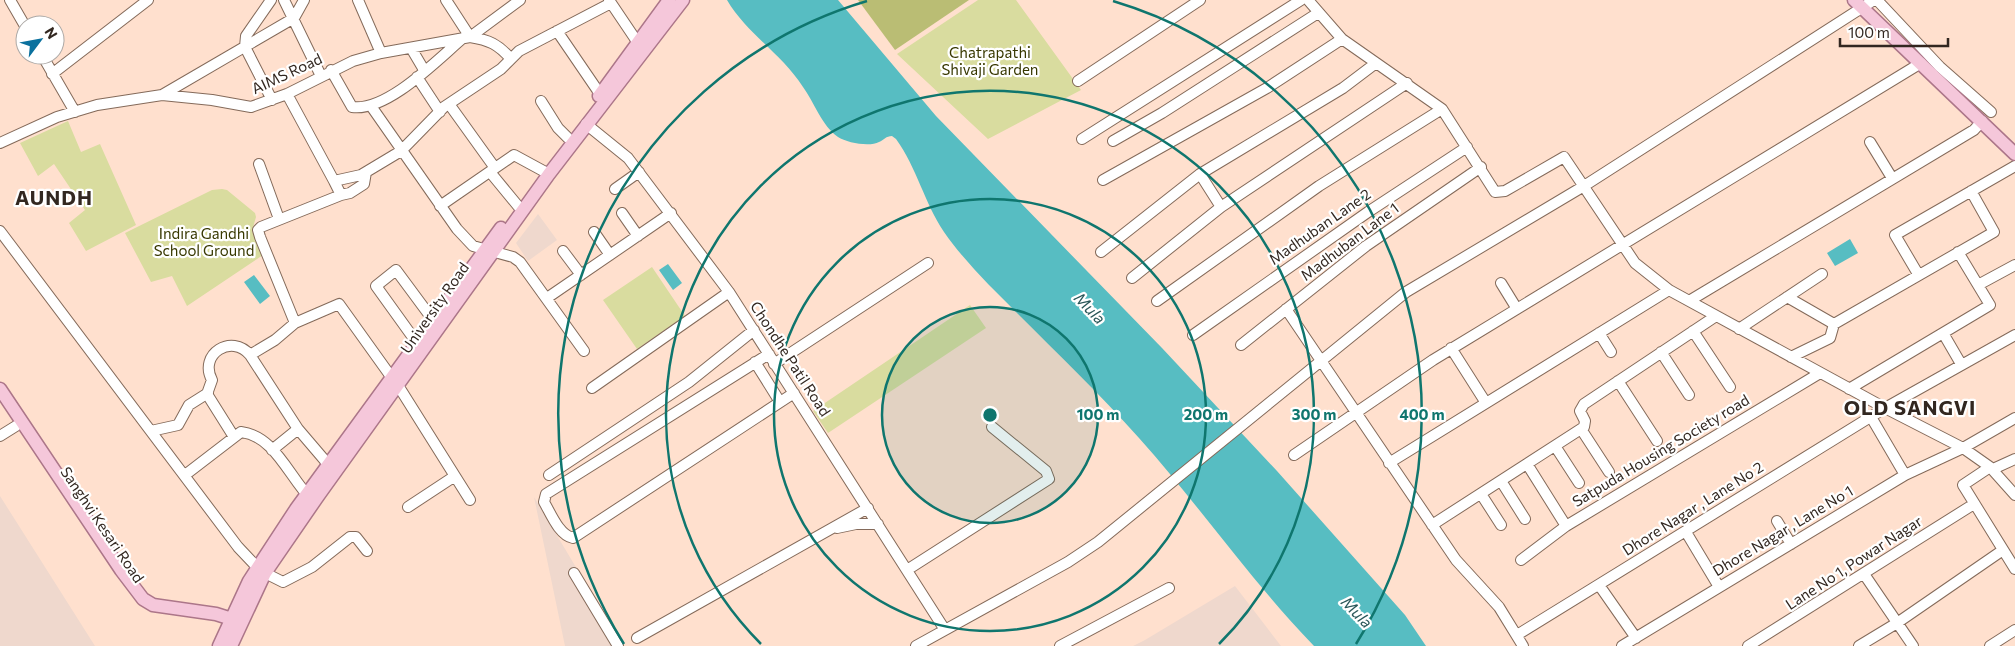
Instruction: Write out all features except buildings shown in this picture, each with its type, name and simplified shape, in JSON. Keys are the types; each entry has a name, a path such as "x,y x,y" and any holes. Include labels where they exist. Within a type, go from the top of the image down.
{"main road":[{"name":"University Road","path":"395,382 417,343 433,320 489,252 518,206 586,124 641,47 669,0"},
{"name":"University Road","path":"219,646 234,623 261,570 310,498 547,172 568,138 600,94 683,0"},
{"path":"1858,4 2015,154"},
{"name":"Sanghvi Kesari Road","path":"0,389 121,570 143,599 153,605 234,623"},
{"name":"Sanghvi Kesari Road","path":"0,402 115,574 139,605 151,612 234,623"},
{"name":"University Road","path":"231,646 234,623"}],"street":[{"path":"10,0 19,15"},
{"path":"52,74 148,0"},
{"path":"271,0 246,36 245,47 272,100"},
{"path":"284,0 321,76"},
{"path":"162,96 294,18 304,0"},
{"path":"358,0 381,53"},
{"path":"446,0 466,37"},
{"name":"AIMS Road","path":"0,143 57,117 97,105 162,96 212,100 251,107 287,94 331,70 381,53 466,37 520,0"},
{"path":"1078,82 1200,0"},
{"path":"1082,139 1301,0"},
{"path":"1308,0 1318,14 1342,39 1442,109 1492,189 1500,192 1564,156 1635,263 1669,290 1849,389 1963,448 1992,468 2015,495"},
{"path":"916,646 934,642 945,630 1080,554 1115,529 1406,292 1584,186 1858,4 1876,0 1940,67 1991,112"},
{"path":"334,181 366,172 401,151 449,104 501,69 519,51 610,2 641,47"},
{"path":"1113,141 1162,113 1318,14"},
{"path":"557,31 600,94"},
{"path":"331,70 352,107 370,106 421,74 466,37 489,40 500,46 511,60"},
{"path":"1102,180 1267,88 1342,39"},
{"path":"410,48 440,112"},
{"path":"1101,252 1200,174 1343,88 1376,62"},
{"path":"1294,456 1451,348 1921,63"},
{"path":"47,65 75,112"},
{"path":"1132,278 1221,207 1407,83"},
{"path":"287,94 341,195"},
{"path":"541,101 558,128 568,138"},
{"path":"449,104 518,206"},
{"path":"370,106 440,206 469,243 489,252 514,258 520,262 584,351"},
{"path":"1157,302 1319,186 1442,109"},
{"path":"1689,301 1974,130 1982,121"},
{"name":"Chondhe Patil Road","path":"586,124 628,158 729,292 945,630"},
{"path":"1870,142 1892,178"},
{"name":"Madhuban Lane 2","path":"1193,335 1368,212 1467,147"},
{"path":"440,206 514,155 547,172"},
{"path":"259,164 279,219"},
{"path":"1918,274 1895,235 2015,166"},
{"name":"Madhuban Lane 1","path":"1241,345 1366,246 1480,167"},
{"path":"295,323 258,230 279,219 341,195 350,194 364,184 366,172"},
{"path":"615,189 639,172"},
{"path":"1200,174 1221,207"},
{"path":"1791,357 1830,338 1834,324 1994,232 1971,191"},
{"path":"622,213 638,236"},
{"path":"547,298 671,213"},
{"path":"0,231 238,547 261,570 283,582 312,567 350,537 356,537 366,551"},
{"path":"594,232 610,255"},
{"path":"563,251 580,275"},
{"path":"1849,389 1990,305 1958,252"},
{"path":"774,364 928,263"},
{"path":"1978,285 2015,265"},
{"path":"417,343 376,286 396,270 433,320"},
{"path":"1738,329 1822,274"},
{"path":"1501,283 1517,309"},
{"path":"1389,463 1669,290"},
{"path":"592,388 729,292"},
{"path":"1787,297 1834,324"},
{"path":"250,355 275,340 295,323 339,304 395,382 470,500"},
{"path":"1286,309 1355,414 1456,560 1499,607 1523,646"},
{"path":"1432,525 1581,429 1585,425 1581,407 1716,316"},
{"path":"549,476 689,382 754,330"},
{"path":"1693,331 1730,387"},
{"path":"1599,333 1611,352"},
{"path":"1943,333 1961,364"},
{"name":"Dhore Nagar , Lane No 2","path":"1517,635 1885,408 2015,334"},
{"path":"151,431 178,425 189,405 208,393 212,380 207,370 208,362 222,348 237,345 245,348 298,430 332,469"},
{"path":"1451,348 1486,403"},
{"path":"1661,352 1689,395"},
{"path":"769,354 546,494 544,502 554,520 564,534 573,538 794,393"},
{"path":"755,362 780,402"},
{"name":"Satpuda Housing Society road","path":"1521,560 1566,526 1820,373"},
{"path":"1618,381 1657,441"},
{"path":"208,393 234,438"},
{"path":"1871,417 1905,475"},
{"name":"Dhore Nagar , Lane No 1","path":"1622,646 1905,475 1963,448 2015,418"},
{"path":"0,436 16,426"},
{"path":"907,570 1049,479 1047,471 992,426"},
{"path":"1581,429 1609,472"},
{"path":"272,450 298,430"},
{"path":"184,475 240,432 250,433 263,440 310,498"},
{"path":"1556,446 1579,483"},
{"path":"2015,459 1992,468 1963,485 2015,569"},
{"path":"1527,464 1566,526"},
{"path":"408,507 455,476"},
{"path":"1501,481 1525,519"},
{"path":"1481,494 1501,525"},
{"name":"Lane No 1, Powar Nagar","path":"1748,646 1974,504"},
{"path":"637,638 868,508"},
{"path":"1777,521 1791,544"},
{"path":"833,527 842,529 856,524 878,524"},
{"path":"1686,532 1718,588"},
{"path":"1859,646 1897,623 2003,550"},
{"path":"574,573 618,646"},
{"path":"1864,574 1913,646"},
{"path":"1599,585 1636,638"},
{"path":"1060,646 1169,588"},
{"path":"1990,646 2015,630"}],"shaded area":[{"path":"538,214 557,240 528,261 516,243"},
{"path":"0,496 95,646 0,646"},
{"path":"534,497 623,646 565,646"},
{"path":"1235,586 1281,646 1133,646 1145,640"}],"green space":[{"path":"858,0 969,0 895,50"},
{"name":"Chatrapathi Shivaji Garden","path":"978,0 1016,0 1081,90 988,139 897,54"},
{"path":"68,121 81,152 100,144 136,225 86,251 69,223 85,210 54,164 38,176 20,143"},
{"name":"Indira Gandhi School Ground","path":"212,190 227,190 255,213 256,217 252,231 263,255 187,306 172,276 151,282 125,233"},
{"path":"652,267 685,316 637,349 603,300"},
{"path":"970,305 986,328 828,433 813,411"}],"water":[{"name":"Mula","path":"727,0 838,0 936,116 1162,348 1277,471 1405,615 1426,646 1314,646 1269,596 1139,438 961,254 937,221 910,162 896,139 890,136 875,143 858,144 838,137 827,127 795,75 744,23"},
{"path":"1850,239 1858,253 1835,266 1827,253"},
{"path":"668,264 682,283 673,290 659,270"},
{"path":"254,275 270,296 260,304 244,282"}],"district":[{"name":"AUNDH","path":"54,198"},
{"name":"OLD SANGVI","path":"1910,408"}]}
